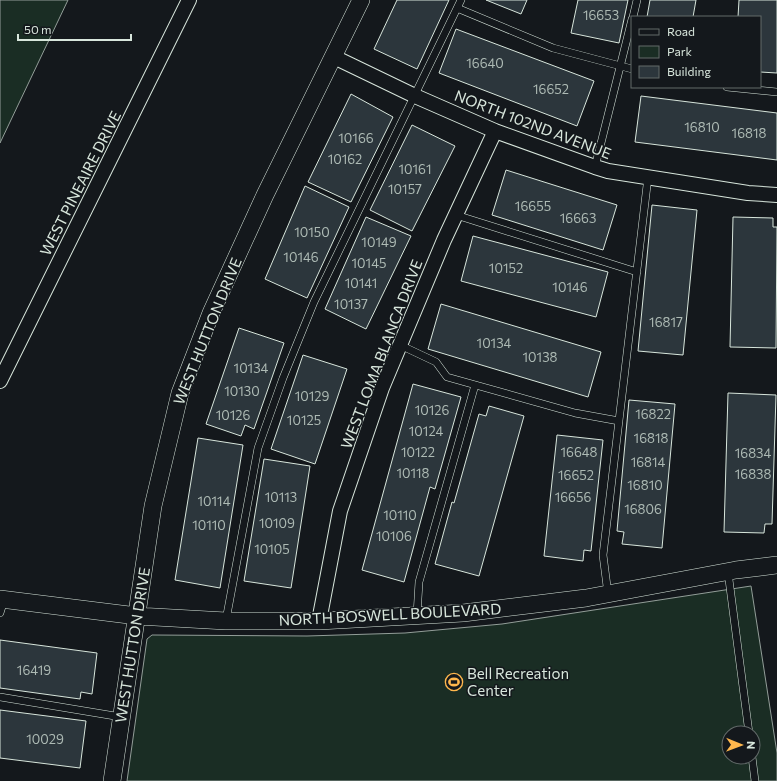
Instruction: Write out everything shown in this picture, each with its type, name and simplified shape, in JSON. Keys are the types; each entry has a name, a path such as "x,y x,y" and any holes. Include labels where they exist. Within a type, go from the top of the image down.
{"street":[{"name":"WEST PINEAIRE DRIVE","path":"0,381 190,0"},
{"name":"WEST HUTTON DRIVE","path":"112,781 153,506 180,394 211,313 265,195 361,0"},
{"name":"NORTH 102ND AVENUE","path":"334,57 415,96 495,131 595,167 608,171 748,193 777,195"},
{"name":"WEST LOMA BLANCA DRIVE","path":"319,621 340,511 382,388 444,240 495,131"},
{"name":"NORTH BOSWELL BOULEVARD","path":"2,604 137,616 226,621 319,621 463,613 586,598 728,572 777,565"}],"lane":[{"path":"226,621 258,448 283,378 314,302 461,0"},
{"path":"633,16 637,0"},
{"path":"457,8 553,48 631,69"},
{"path":"595,167 631,22"},
{"path":"737,88 777,92"},
{"path":"608,594 603,555 648,177"},
{"path":"456,215 637,272"},
{"path":"400,345 436,362 447,376 575,413 619,421"},
{"path":"417,615 419,582 475,385"},
{"path":"728,572 748,725"},
{"path":"0,697 121,717"},
{"path":"753,765 755,781"}],"green space":[{"path":"0,0 68,0 0,143"},
{"name":"Bell Recreation Center","path":"751,586 777,753 777,781 127,781 147,639 152,635 307,636 405,633 502,624"}],"building":[{"path":"397,0 449,0 417,69 374,49"},
{"path":"486,0 527,0 521,14"},
{"path":"578,0 628,0 619,43 571,33"},
{"path":"650,0 696,0 693,16 647,16"},
{"path":"739,0 777,0 777,73 761,72 761,16 738,16"},
{"path":"456,29 594,81 577,126 439,73"},
{"path":"351,94 393,117 351,202 308,182"},
{"path":"641,96 777,113 777,160 635,142"},
{"path":"412,125 455,146 412,231 370,210"},
{"path":"506,170 617,205 603,250 492,215"},
{"path":"305,186 349,207 307,298 265,279"},
{"path":"652,205 697,210 683,355 638,351"},
{"path":"366,217 411,236 366,329 325,309"},
{"path":"733,217 773,218 773,227 777,227 776,348 730,347"},
{"path":"473,236 608,272 596,317 461,281"},
{"path":"441,304 601,352 588,397 428,349"},
{"path":"239,328 284,343 254,429 245,425 241,436 206,424"},
{"path":"303,355 347,369 315,464 271,449"},
{"path":"413,384 461,397 435,489 430,487 404,582 362,570"},
{"path":"728,393 776,395 772,524 765,524 764,533 724,532"},
{"path":"629,400 675,404 662,548 622,544 624,532 617,531"},
{"path":"489,406 524,416 479,576 435,564 479,414 486,416"},
{"path":"557,435 603,440 591,551 584,550 583,561 544,556"},
{"path":"198,438 243,445 220,588 175,580"},
{"path":"264,459 310,466 291,588 244,581"},
{"path":"0,640 97,653 92,694 81,692 80,699 0,688"},
{"path":"0,710 86,721 80,768 0,758"}],"place":[{"name":"Bell Recreation Center","path":"454,682"}]}
